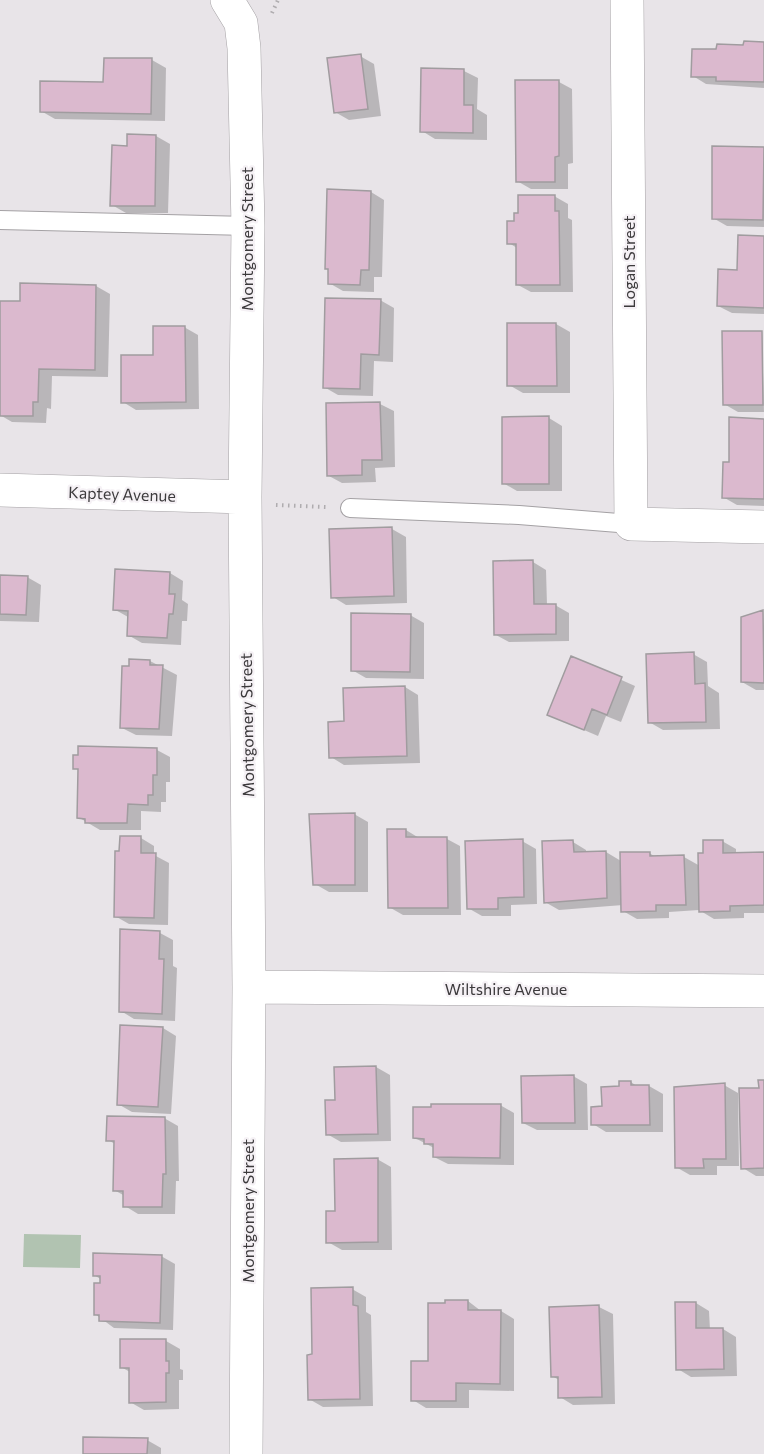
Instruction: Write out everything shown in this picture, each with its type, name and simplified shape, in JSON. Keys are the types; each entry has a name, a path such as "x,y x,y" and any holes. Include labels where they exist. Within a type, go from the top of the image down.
{"street":[{"name":"Montgomery Street","path":"227,0 241,23 244,48 257,501 249,987 246,1454"},
{"name":"Logan Street","path":"627,0 631,524"},
{"name":"Kaptey Avenue","path":"0,490 257,501"},
{"path":"631,524 764,527"},
{"name":"Wiltshire Avenue","path":"249,987 764,991"}],"lane":[{"path":"0,220 248,226"},
{"path":"350,508 519,515 631,524"}],"path":[{"path":"257,501 350,508"}],"green space":[{"path":"24,1234 81,1235 80,1268 23,1267"}],"building":[{"path":"744,41 764,42 764,82 716,81 716,77 691,77 692,49 716,49 717,44 743,45"},
{"path":"361,54 368,109 334,113 327,58"},
{"path":"104,58 152,58 151,114 40,112 40,81 103,82"},
{"path":"421,68 464,69 464,105 473,105 473,133 420,132"},
{"path":"515,80 559,80 559,156 555,157 555,182 516,182"},
{"path":"127,134 156,135 155,206 110,206 112,145 127,146"},
{"path":"712,146 764,147 763,220 712,219"},
{"path":"327,189 371,191 369,270 361,270 360,285 328,284 328,269 325,269"},
{"path":"518,195 555,195 555,211 559,211 560,285 516,285 516,244 507,244 507,221 514,221 514,213 518,213"},
{"path":"738,235 764,236 764,308 717,306 718,269 737,270"},
{"path":"20,283 96,285 95,370 39,369 38,402 33,402 33,416 0,416 0,301 20,301"},
{"path":"325,298 381,299 379,355 361,354 360,389 323,388"},
{"path":"507,323 556,323 557,386 507,386"},
{"path":"153,326 185,326 186,402 121,403 121,355 153,355"},
{"path":"722,331 762,331 763,405 723,405"},
{"path":"380,402 382,460 362,460 362,475 327,476 326,403"},
{"path":"549,416 549,484 502,484 502,417"},
{"path":"729,417 764,419 764,499 722,498 723,462 729,462"},
{"path":"392,527 394,596 331,598 329,529"},
{"path":"533,560 534,604 556,604 556,634 494,635 493,561"},
{"path":"115,569 170,572 169,594 175,594 173,614 169,614 167,638 127,636 128,611 113,610"},
{"path":"0,575 28,576 26,615 0,614"},
{"path":"763,610 764,683 741,682 741,617"},
{"path":"351,613 411,614 410,672 351,671"},
{"path":"694,652 695,684 705,683 706,722 648,723 646,654"},
{"path":"571,656 622,677 607,715 592,709 584,730 547,715"},
{"path":"129,659 150,660 150,665 163,665 159,729 120,728 122,666 129,666"},
{"path":"405,686 407,756 329,758 328,722 344,721 343,688"},
{"path":"78,746 157,748 157,775 153,775 153,795 148,795 148,805 128,804 127,823 85,823 85,819 77,818 78,769 73,769 73,755 78,755"},
{"path":"355,813 355,885 313,885 309,814"},
{"path":"387,829 406,829 406,837 447,837 448,908 388,908"},
{"path":"120,836 141,836 141,853 156,853 154,918 114,917 115,851 119,851"},
{"path":"523,839 524,897 498,898 498,909 467,909 465,841"},
{"path":"573,840 574,852 606,851 607,898 544,903 542,841"},
{"path":"703,840 723,840 723,853 764,852 764,905 730,906 730,911 699,912 698,853 703,853"},
{"path":"620,852 650,852 650,856 684,855 686,905 656,905 656,911 621,912"},
{"path":"120,929 160,931 159,959 164,959 162,1014 119,1012"},
{"path":"120,1025 163,1027 158,1107 117,1105"},
{"path":"376,1066 378,1134 326,1135 325,1100 335,1100 334,1067"},
{"path":"574,1075 575,1123 522,1123 521,1076"},
{"path":"758,1080 764,1080 764,1168 741,1169 739,1088 759,1088"},
{"path":"619,1081 631,1081 631,1085 649,1085 650,1125 591,1125 591,1107 602,1106 601,1087 619,1086"},
{"path":"725,1083 726,1159 703,1159 704,1168 675,1168 674,1087"},
{"path":"431,1104 501,1104 500,1158 433,1157 433,1144 424,1144 424,1139 413,1138 413,1107 431,1107"},
{"path":"107,1116 165,1117 166,1174 163,1174 162,1207 123,1207 123,1191 113,1191 114,1141 106,1141"},
{"path":"378,1158 378,1242 326,1243 326,1211 335,1211 334,1159"},
{"path":"93,1253 162,1255 160,1323 99,1321 99,1315 94,1315 94,1283 100,1283 100,1276 93,1276"},
{"path":"353,1287 353,1305 358,1306 360,1399 308,1400 307,1355 312,1354 311,1288"},
{"path":"445,1300 468,1300 468,1310 501,1310 500,1384 456,1383 456,1401 411,1401 411,1361 428,1361 428,1303 445,1303"},
{"path":"675,1302 696,1302 696,1328 723,1328 724,1369 676,1370"},
{"path":"599,1305 602,1397 558,1398 558,1377 551,1377 549,1307"},
{"path":"120,1339 166,1339 166,1361 169,1361 169,1373 166,1373 166,1402 129,1403 129,1368 120,1368"},
{"path":"83,1437 148,1438 147,1454 83,1454"}]}
